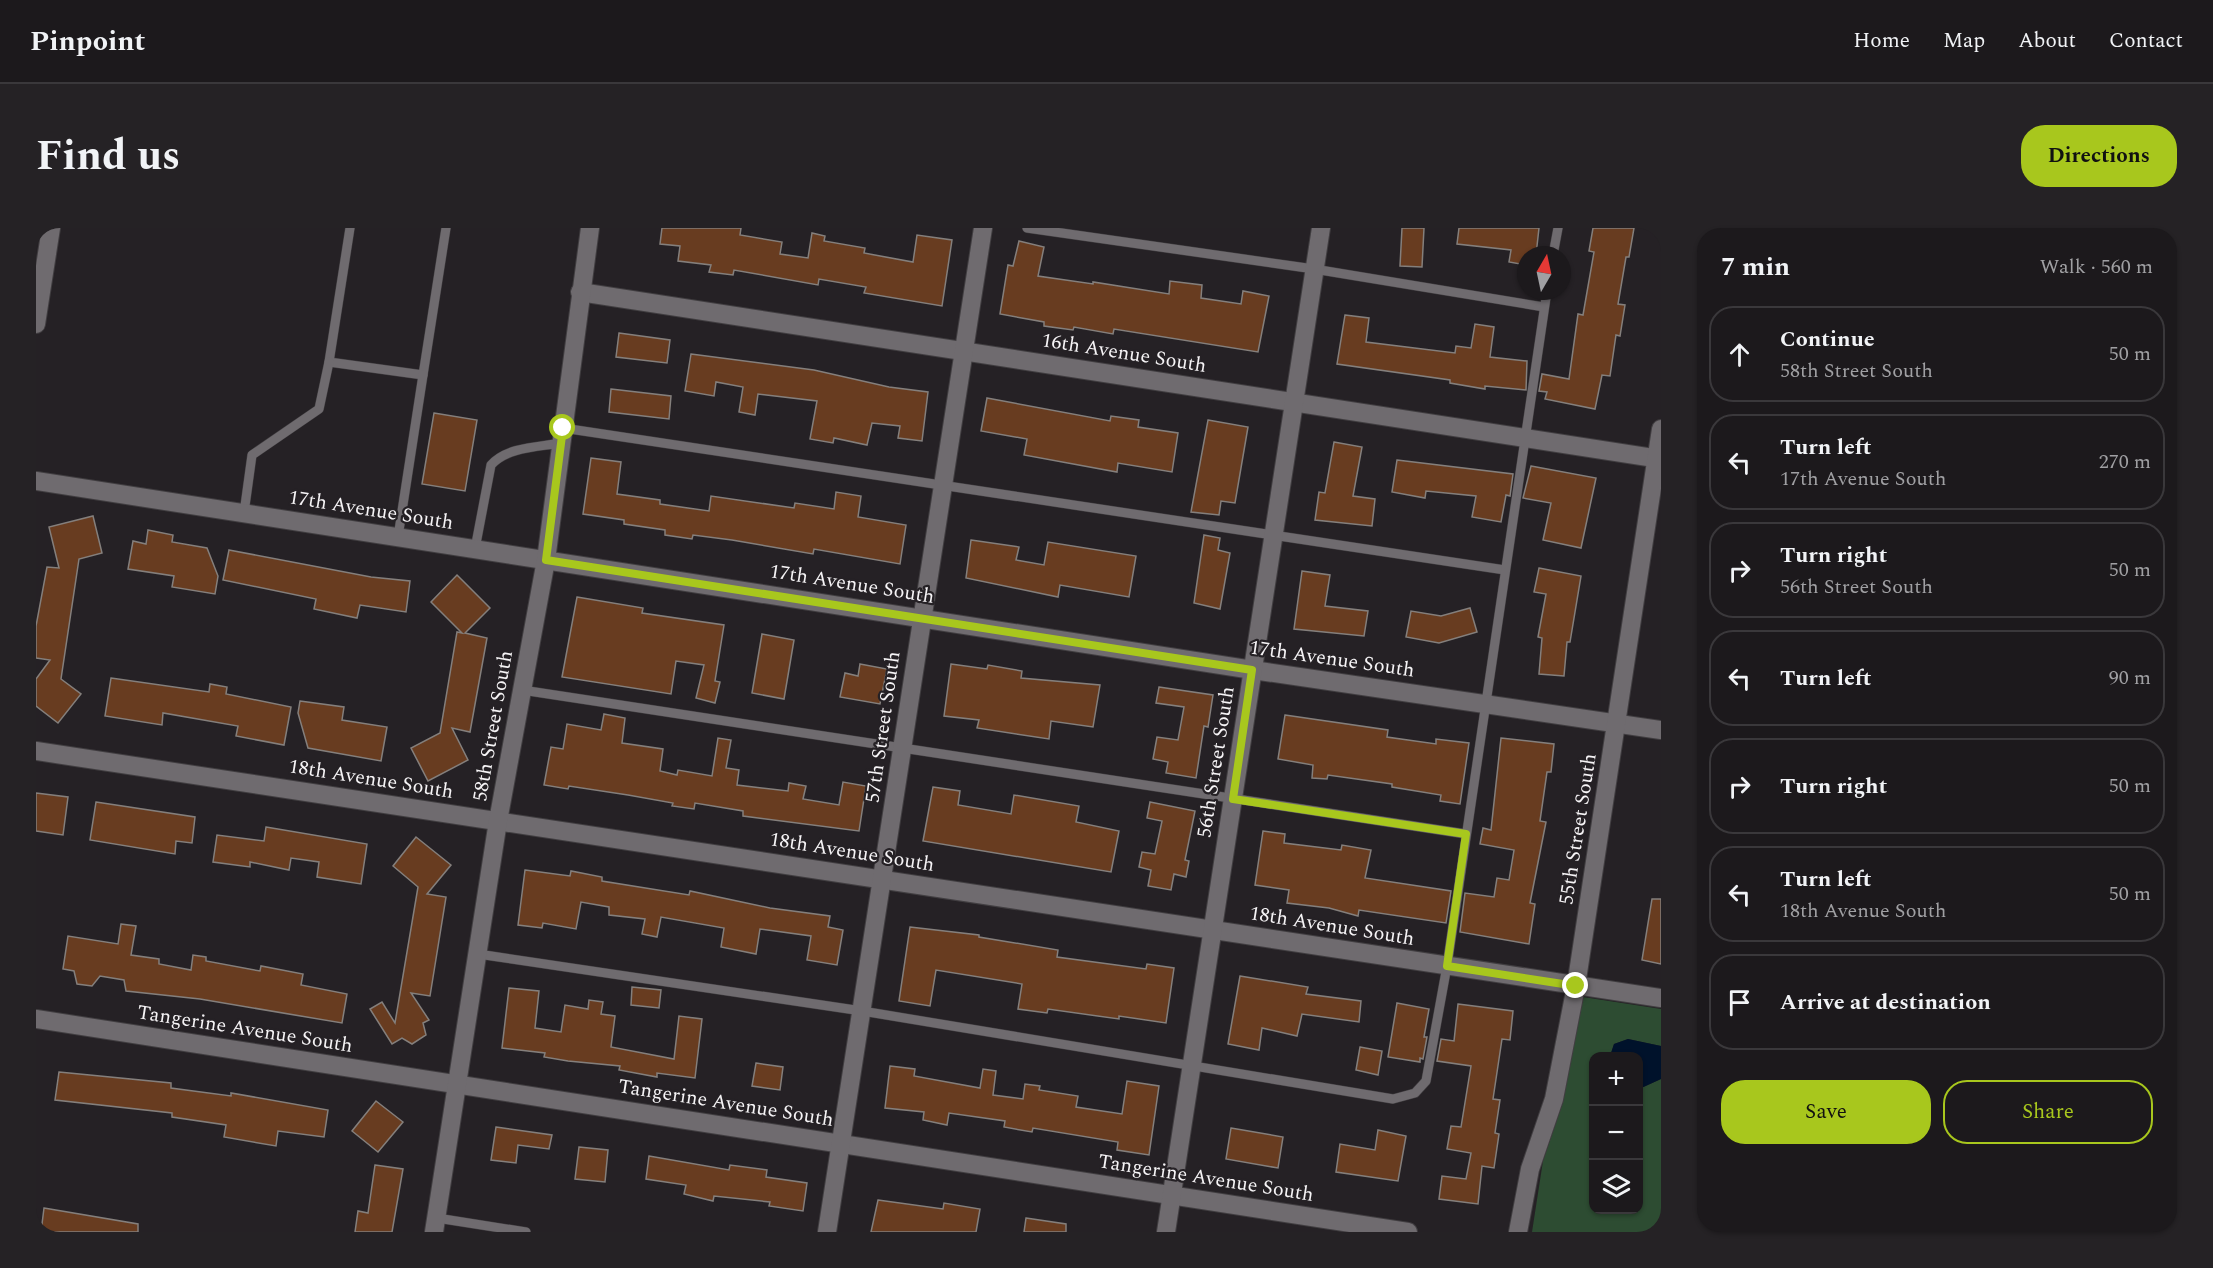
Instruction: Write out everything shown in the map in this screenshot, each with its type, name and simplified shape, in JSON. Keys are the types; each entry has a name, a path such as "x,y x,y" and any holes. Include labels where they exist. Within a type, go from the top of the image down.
{"street":[{"path":"36,324 51,228"},
{"name":"58th Street South","path":"436,1225 498,821 546,560 590,228"},
{"name":"57th Street South","path":"827,1232 883,880 962,351 983,228"},
{"name":"56th Street South","path":"1166,1232 1321,228"},
{"name":"16th Avenue South","path":"580,292 1659,459"},
{"name":"55th Street South","path":"1518,1232 1530,1169 1554,1099 1576,986 1659,459 1661,429"},
{"name":"17th Avenue South","path":"36,482 1252,670 1661,730"},
{"name":"18th Avenue South","path":"36,751 1661,998"},
{"name":"Tangerine Avenue South","path":"36,1019 1408,1232"}],"lane":[{"path":"244,513 252,455 319,409 329,362 350,228"},
{"path":"398,537 446,228"},
{"path":"1027,228 1314,269 1544,307"},
{"path":"1555,246 1558,228"},
{"path":"478,954 862,1011 1393,1099 1415,1093 1426,1081 1447,966 1545,300"},
{"path":"329,362 423,375"},
{"path":"475,549 491,465 497,458 508,453 562,436 941,487 1505,570"},
{"path":"522,690 1466,834"},
{"path":"436,1225 526,1232"}],"green space":[{"path":"1583,997 1661,1009 1661,1046 1628,1039 1614,1044 1611,1052 1589,1052 1589,1214 1643,1214 1643,1087 1661,1079 1661,1232 1532,1232 1543,1161 1563,1102"}],"water":[{"path":"1628,1039 1661,1046 1661,1079 1643,1087 1643,1052 1611,1052 1614,1044"}],"building":[{"path":"662,228 741,228 740,235 782,242 780,254 808,258 812,233 825,236 824,241 865,248 864,253 913,262 917,235 952,240 942,306 864,293 866,287 819,279 818,285 734,270 733,275 709,272 711,265 678,261 680,246 660,244"},
{"path":"1402,228 1424,228 1422,267 1400,266"},
{"path":"1459,228 1539,228 1537,246 1517,246 1517,263 1509,262 1511,250 1457,244"},
{"path":"1593,228 1634,228 1629,257 1626,257 1618,304 1625,305 1620,336 1616,335 1610,376 1602,375 1595,409 1545,399 1547,392 1539,391 1542,374 1569,379 1578,314 1583,315 1594,252 1589,251"},
{"path":"1019,241 1044,247 1038,276 1169,294 1170,281 1202,285 1201,298 1241,304 1243,291 1269,296 1258,352 1114,329 1113,334 1074,327 1073,330 1044,326 1044,322 1000,314 1008,265 1013,266"},
{"path":"1345,315 1369,318 1366,342 1455,353 1456,346 1471,348 1475,324 1494,327 1490,357 1527,361 1526,390 1485,386 1485,389 1450,383 1450,380 1337,364"},
{"path":"619,333 670,340 667,363 616,357"},
{"path":"691,354 814,370 889,387 928,392 922,441 898,438 900,426 872,423 867,445 834,438 833,443 810,439 817,401 758,394 755,415 739,412 743,387 716,382 714,396 685,391"},
{"path":"611,389 671,396 669,419 609,412"},
{"path":"987,398 1110,421 1111,416 1139,420 1138,427 1178,433 1172,472 1118,463 1117,472 1024,455 1027,439 981,431"},
{"path":"434,413 477,420 465,491 422,484"},
{"path":"1208,420 1248,427 1235,503 1221,501 1219,515 1191,512"},
{"path":"1334,442 1362,447 1353,496 1375,499 1372,526 1315,520 1319,492 1325,493"},
{"path":"591,458 621,462 617,494 660,500 660,504 709,511 711,496 794,508 795,503 834,509 836,492 861,496 858,517 906,525 900,564 814,549 813,554 732,540 693,535 692,539 665,535 665,530 624,524 624,520 583,514"},
{"path":"1397,460 1513,474 1510,496 1506,495 1501,522 1472,517 1476,496 1426,491 1425,498 1392,492"},
{"path":"1531,466 1596,478 1581,548 1543,540 1551,503 1523,498"},
{"path":"93,516 102,553 79,559 61,679 81,694 58,723 36,706 36,679 50,660 36,658 36,626 47,567 59,568 49,527"},
{"path":"148,530 173,535 172,542 207,548 218,576 215,594 172,587 174,576 128,569 133,541 146,544"},
{"path":"1204,535 1220,538 1218,550 1230,553 1220,609 1194,603"},
{"path":"971,540 1019,547 1016,560 1044,565 1048,542 1136,556 1129,597 1060,585 1058,597 966,578"},
{"path":"229,550 371,577 410,581 406,612 360,605 357,618 314,609 316,599 223,580"},
{"path":"1539,568 1581,576 1570,642 1567,642 1564,676 1539,674 1542,638 1538,637 1546,594 1534,592"},
{"path":"1302,571 1330,575 1325,606 1368,611 1364,636 1294,629"},
{"path":"457,575 490,608 465,633 487,638 470,732 452,728 468,760 428,781 411,748 440,733 457,632 462,633 431,602"},
{"path":"577,597 643,608 642,613 724,625 715,681 720,682 715,703 696,698 704,665 676,661 671,694 562,677"},
{"path":"1470,608 1477,632 1439,643 1406,637 1411,611 1441,616"},
{"path":"762,634 794,640 784,699 752,693"},
{"path":"860,664 887,669 880,704 840,697 845,673 858,676"},
{"path":"951,664 987,669 988,665 1022,671 1021,678 1100,685 1093,727 1051,721 1049,739 977,728 979,720 944,716"},
{"path":"111,678 209,692 210,684 227,687 226,694 291,707 284,745 236,736 238,726 163,713 162,725 105,716"},
{"path":"1159,687 1213,695 1208,727 1204,726 1196,778 1166,773 1168,762 1153,759 1157,737 1178,740 1184,707 1156,703"},
{"path":"300,701 344,707 342,720 387,727 381,761 308,748 298,713"},
{"path":"604,714 625,718 622,743 663,749 660,771 677,775 678,770 712,776 718,738 731,740 726,768 739,770 737,785 788,791 789,783 806,786 803,799 839,805 843,782 866,786 859,831 743,816 743,811 695,803 694,809 628,795 569,786 568,789 544,785 551,747 563,749 567,724 601,730"},
{"path":"1285,715 1388,730 1387,737 1436,744 1436,739 1469,743 1460,804 1440,801 1441,795 1392,787 1392,784 1328,775 1327,779 1312,778 1313,765 1278,759"},
{"path":"1501,738 1554,744 1551,772 1547,772 1540,821 1546,822 1530,903 1535,904 1529,944 1460,932 1465,893 1494,897 1497,878 1509,880 1514,850 1480,844 1483,828 1491,830"},
{"path":"933,787 960,791 958,805 1011,814 1014,795 1079,806 1076,822 1119,831 1111,872 923,841"},
{"path":"36,793 68,797 63,835 36,831"},
{"path":"96,802 195,817 192,843 176,841 175,854 90,840"},
{"path":"1150,802 1195,811 1185,860 1189,861 1186,877 1174,874 1171,890 1148,886 1151,870 1139,867 1142,852 1155,854 1162,821 1147,818"},
{"path":"266,827 367,844 361,884 317,877 319,862 291,858 289,870 250,862 250,867 213,862 217,835 264,841"},
{"path":"1263,831 1285,834 1284,843 1341,850 1342,845 1371,850 1365,878 1451,891 1446,923 1359,910 1358,916 1329,908 1287,903 1289,890 1255,885"},
{"path":"416,837 451,865 427,894 446,897 430,996 411,993 429,1020 423,1023 426,1035 412,1044 402,1038 392,1044 370,1009 382,1002 395,1023 418,887 393,866"},
{"path":"525,870 570,876 571,871 602,877 602,881 689,895 690,891 770,908 830,916 828,927 843,930 837,965 807,960 811,936 760,929 756,954 721,947 724,928 661,917 657,937 642,934 645,919 609,915 609,907 581,902 576,929 543,923 542,928 518,925"},
{"path":"1652,899 1661,899 1661,964 1642,960"},
{"path":"121,924 136,926 131,955 159,959 159,964 191,970 193,955 206,957 206,961 260,971 261,966 303,974 301,985 347,994 342,1023 200,999 126,991 124,980 100,976 92,986 77,984 74,971 63,969 68,936 118,944"},
{"path":"910,927 979,935 979,937 1058,950 1057,957 1146,969 1147,964 1174,968 1166,1023 1048,1009 1047,1013 1018,1009 1022,984 936,970 930,1006 899,1001"},
{"path":"1240,976 1308,987 1306,994 1361,1001 1359,1022 1302,1014 1297,1036 1262,1028 1259,1050 1228,1044"},
{"path":"632,987 661,990 659,1008 631,1005"},
{"path":"509,988 539,991 535,1028 561,1032 565,1005 588,1009 589,1000 603,1002 601,1014 615,1016 611,1047 674,1059 679,1016 702,1019 695,1078 657,1073 657,1077 619,1070 620,1066 568,1061 544,1057 545,1053 502,1048"},
{"path":"1397,1003 1429,1009 1424,1037 1427,1037 1423,1059 1420,1058 1420,1062 1388,1057"},
{"path":"1458,1004 1513,1011 1510,1040 1502,1039 1493,1099 1500,1100 1495,1133 1499,1134 1494,1168 1482,1166 1478,1204 1439,1199 1442,1176 1466,1179 1471,1153 1447,1149 1451,1126 1461,1127 1471,1066 1437,1061 1441,1039 1454,1041"},
{"path":"1360,1047 1382,1051 1378,1075 1356,1070"},
{"path":"756,1063 783,1067 780,1090 752,1086"},
{"path":"890,1066 915,1069 914,1076 980,1088 983,1069 996,1071 993,1095 1023,1099 1025,1084 1040,1086 1039,1090 1078,1096 1076,1107 1122,1114 1127,1081 1159,1086 1149,1155 1117,1150 1118,1142 1033,1128 1032,1132 1004,1127 1005,1121 949,1113 947,1125 923,1120 924,1112 885,1108"},
{"path":"59,1072 171,1083 171,1088 231,1096 231,1093 328,1110 324,1137 278,1131 276,1146 224,1137 226,1125 172,1117 172,1113 55,1100"},
{"path":"376,1101 403,1122 378,1152 352,1131"},
{"path":"496,1127 552,1135 549,1149 518,1145 516,1163 491,1160"},
{"path":"1231,1128 1283,1137 1278,1168 1226,1159"},
{"path":"1378,1130 1406,1136 1398,1181 1336,1172 1340,1144 1375,1150"},
{"path":"579,1147 608,1150 605,1182 575,1179"},
{"path":"649,1156 729,1170 730,1165 767,1170 766,1177 807,1183 803,1211 769,1206 770,1202 714,1196 713,1201 684,1194 686,1185 646,1179"},
{"path":"375,1165 403,1169 392,1232 355,1232 358,1211 368,1213"},
{"path":"878,1200 943,1209 944,1203 980,1209 976,1232 871,1232"},
{"path":"44,1208 138,1224 138,1232 41,1232"},
{"path":"1026,1218 1066,1224 1066,1232 1024,1232"}],"route":[{"path":"563,428 546,560 1252,670 1233,799 1466,834 1447,966 1576,986"}]}
